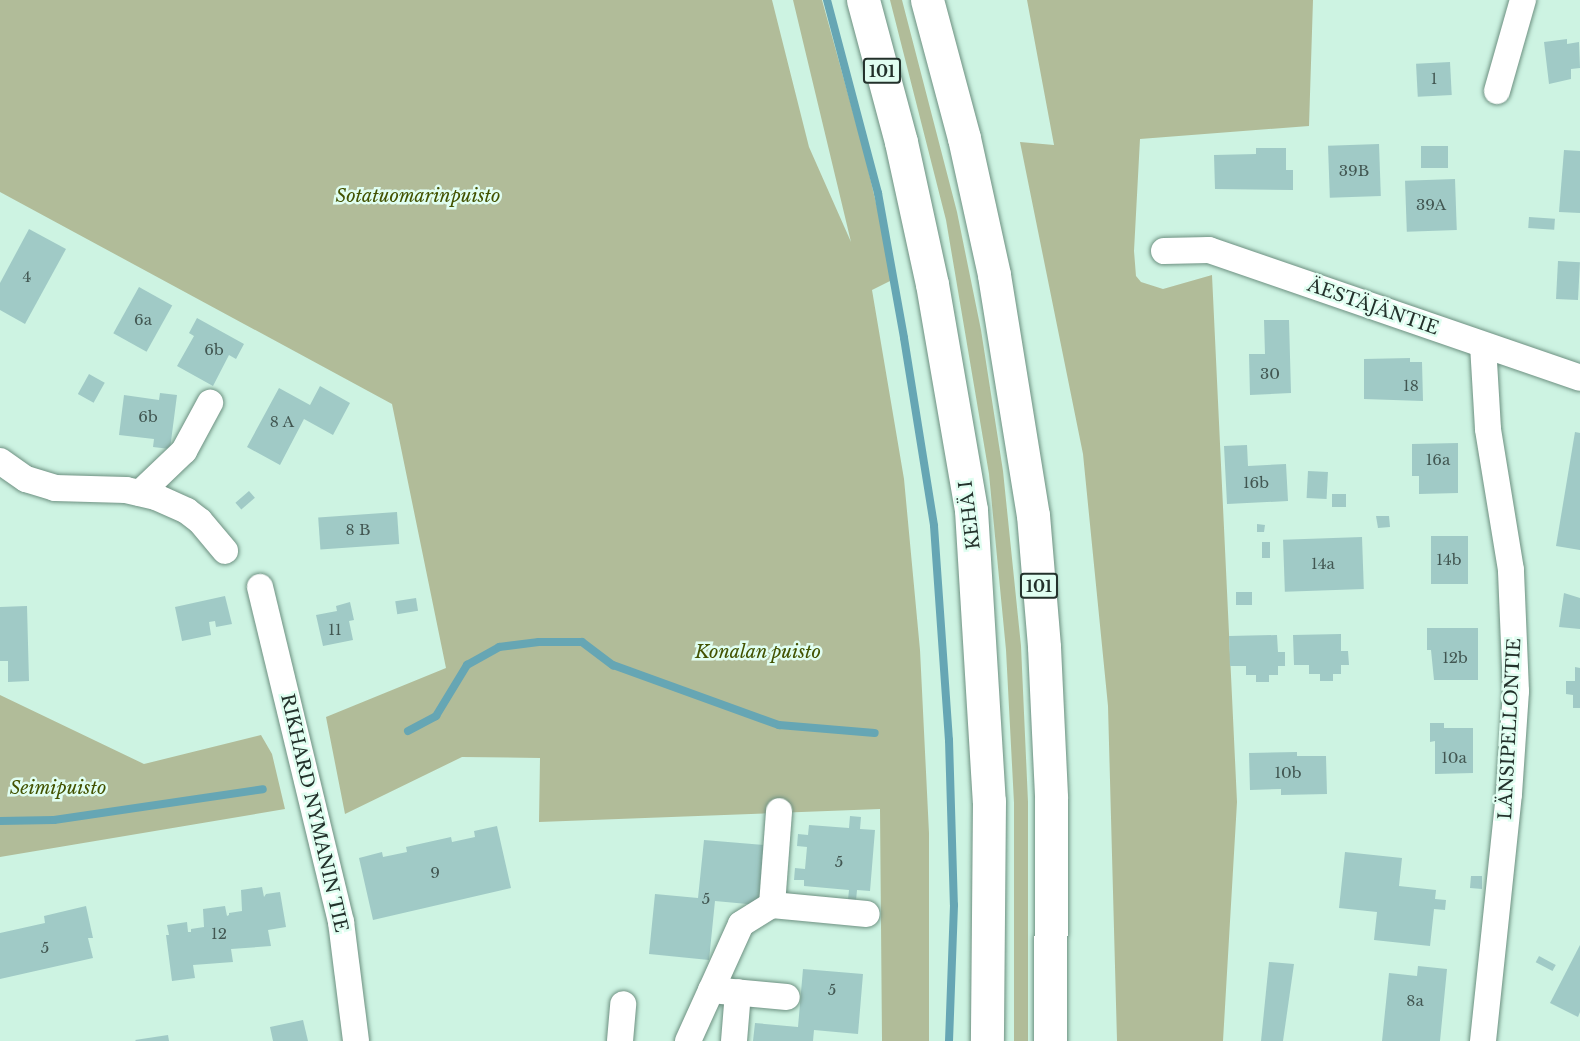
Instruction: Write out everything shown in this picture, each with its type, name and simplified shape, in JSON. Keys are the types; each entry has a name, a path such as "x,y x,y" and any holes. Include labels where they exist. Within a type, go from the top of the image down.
{"highway":[{"name":"KEHÄ I","path":"863,0 901,142 932,284 971,510 982,653 989,801 987,1041"},
{"name":"101","path":"927,0 964,138 994,275 1033,515 1044,647 1051,798 1050,1041"}],"street":[{"path":"1497,91 1523,0"},
{"name":"ÄESTÄJÄNTIE","path":"1164,251 1209,250 1580,378"},
{"name":"LÄNSIPELLONTIE","path":"1483,346 1488,429 1512,570 1516,691 1509,794 1483,1041"},
{"path":"140,493 184,452 210,403"},
{"path":"0,461 26,479 56,488 156,496 187,511 212,533 225,551"},
{"name":"RIKHARD NYMANIN TIE","path":"260,587 341,922 350,974 356,1041"},
{"path":"772,905 779,811"},
{"path":"688,1041 741,924 772,905 867,914"},
{"path":"711,990 788,997"},
{"path":"734,1041 738,992"},
{"path":"620,1041 623,1004"}],"green space":[{"path":"0,0 772,0 809,147 851,242 793,0 822,0 864,152 894,279 872,290 904,479 920,650 929,833 929,1041 882,1041 880,809 539,822 540,758 462,757 345,814 326,717 446,668 392,404 0,192"},
{"path":"890,0 902,0 957,212 981,330 1003,471 1021,646 1028,802 1028,1041 1014,1041 1014,803 1006,650 989,474 946,220"},
{"path":"1027,0 1313,0 1309,126 1140,139 1134,251 1136,276 1141,282 1163,289 1212,275 1237,802 1223,1041 1117,1041 1108,706 1083,454 1020,142 1054,145"},
{"name":"Seimipuisto","path":"0,695 144,764 261,735 272,754 285,809 0,857"}],"building":[{"path":"1567,39 1567,44 1579,42 1580,68 1571,69 1571,79 1549,84 1544,42"},
{"path":"1450,62 1452,95 1418,97 1416,64"},
{"path":"1379,144 1381,196 1330,198 1328,146"},
{"path":"1421,146 1448,146 1448,168 1421,168"},
{"path":"1256,148 1286,148 1286,170 1293,170 1293,190 1215,189 1214,155 1256,154"},
{"path":"1564,150 1580,151 1580,213 1559,212"},
{"path":"1455,179 1457,230 1407,232 1405,181"},
{"path":"1529,217 1555,219 1554,230 1528,228"},
{"path":"29,229 66,249 25,324 0,310 0,283"},
{"path":"1558,261 1580,262 1578,300 1556,299"},
{"path":"139,287 172,305 147,352 113,333"},
{"path":"197,318 244,344 236,359 229,355 213,386 177,366 194,336 189,333"},
{"path":"1264,320 1289,320 1291,393 1250,395 1249,354 1265,354"},
{"path":"1410,358 1410,362 1422,362 1423,401 1364,399 1364,359"},
{"path":"89,374 105,383 94,403 78,394"},
{"path":"320,386 350,403 333,435 304,419 280,465 247,447 279,388 310,405"},
{"path":"160,393 177,395 170,449 153,447 154,439 119,435 124,395 159,400"},
{"path":"1575,432 1580,433 1580,550 1556,546"},
{"path":"1458,443 1458,493 1419,494 1419,476 1412,476 1412,444"},
{"path":"1247,445 1248,466 1286,464 1288,501 1227,504 1224,446"},
{"path":"1308,471 1328,472 1327,499 1307,498"},
{"path":"249,491 255,498 241,510 235,503"},
{"path":"1332,494 1346,494 1346,507 1332,507"},
{"path":"397,512 399,544 320,549 318,518"},
{"path":"1376,516 1389,516 1390,527 1378,528"},
{"path":"1257,524 1265,525 1264,532 1257,532"},
{"path":"1431,536 1468,536 1468,584 1431,584"},
{"path":"1362,537 1364,589 1285,592 1283,540"},
{"path":"1262,542 1270,542 1270,558 1262,558"},
{"path":"1236,592 1252,592 1252,605 1236,605"},
{"path":"1564,593 1580,598 1580,629 1559,627"},
{"path":"225,596 232,624 216,627 215,621 209,622 211,635 182,641 175,607"},
{"path":"416,598 418,611 397,614 395,601"},
{"path":"350,602 354,620 349,621 353,640 323,646 316,615 337,611 336,606"},
{"path":"27,606 29,681 8,682 8,661 0,661 0,607"},
{"path":"1427,628 1478,628 1478,680 1434,680 1431,650 1427,650"},
{"path":"1341,634 1341,651 1348,651 1349,665 1341,665 1341,674 1333,674 1333,681 1320,681 1320,674 1309,674 1309,665 1294,665 1293,635"},
{"path":"1277,635 1278,652 1285,652 1285,666 1278,666 1278,675 1269,675 1269,682 1256,682 1256,675 1246,675 1246,666 1230,666 1229,636"},
{"path":"1575,667 1580,668 1580,708 1573,708 1573,695 1566,694 1566,681 1575,681"},
{"path":"1430,723 1444,723 1444,728 1473,728 1473,773 1435,774 1435,741 1430,742"},
{"path":"1297,752 1297,756 1326,756 1327,794 1281,795 1281,789 1250,790 1249,753"},
{"path":"850,816 861,817 860,829 875,830 870,891 857,890 856,901 848,900 849,890 804,886 804,880 794,880 795,868 805,869 807,847 797,846 798,834 808,835 809,825 849,828"},
{"path":"497,826 511,888 373,920 359,858 382,852 383,857 407,852 406,847 451,837 452,842 475,837 474,831"},
{"path":"704,840 764,845 758,905 715,901 709,960 649,954 655,894 698,898"},
{"path":"1345,852 1402,858 1399,886 1436,890 1435,899 1446,900 1445,910 1434,909 1430,946 1374,940 1377,912 1339,908"},
{"path":"1471,876 1482,876 1482,889 1470,888"},
{"path":"262,887 264,897 266,894 280,892 286,927 268,930 271,946 231,949 233,962 193,965 195,978 172,981 166,935 169,935 167,925 187,922 188,932 191,932 191,929 204,927 203,909 225,906 227,916 229,913 242,911 241,890"},
{"path":"86,906 93,938 88,938 93,958 0,979 0,933 45,923 44,916"},
{"path":"1580,945 1580,1012 1578,1017 1550,1003"},
{"path":"1539,956 1556,965 1552,971 1536,962"},
{"path":"1269,962 1294,964 1283,1041 1261,1041"},
{"path":"1418,966 1447,969 1440,1041 1382,1041 1389,973 1417,976"},
{"path":"803,969 863,974 858,1034 814,1030 813,1041 753,1041 755,1023 798,1027"},
{"path":"303,1020 308,1041 273,1041 270,1027"},
{"path":"168,1035 169,1041 135,1040"}],"waterway":[{"path":"827,0 878,193 934,526 949,740 954,905 949,1041"},
{"path":"408,731 436,716 467,665 499,647 539,642 582,642 613,665 779,725 875,733"},
{"path":"0,821 54,820 263,789"}],"park label":[{"name":"Sotatuomarinpuisto","path":"418,196"},
{"name":"Konalan puisto","path":"758,652"}]}
